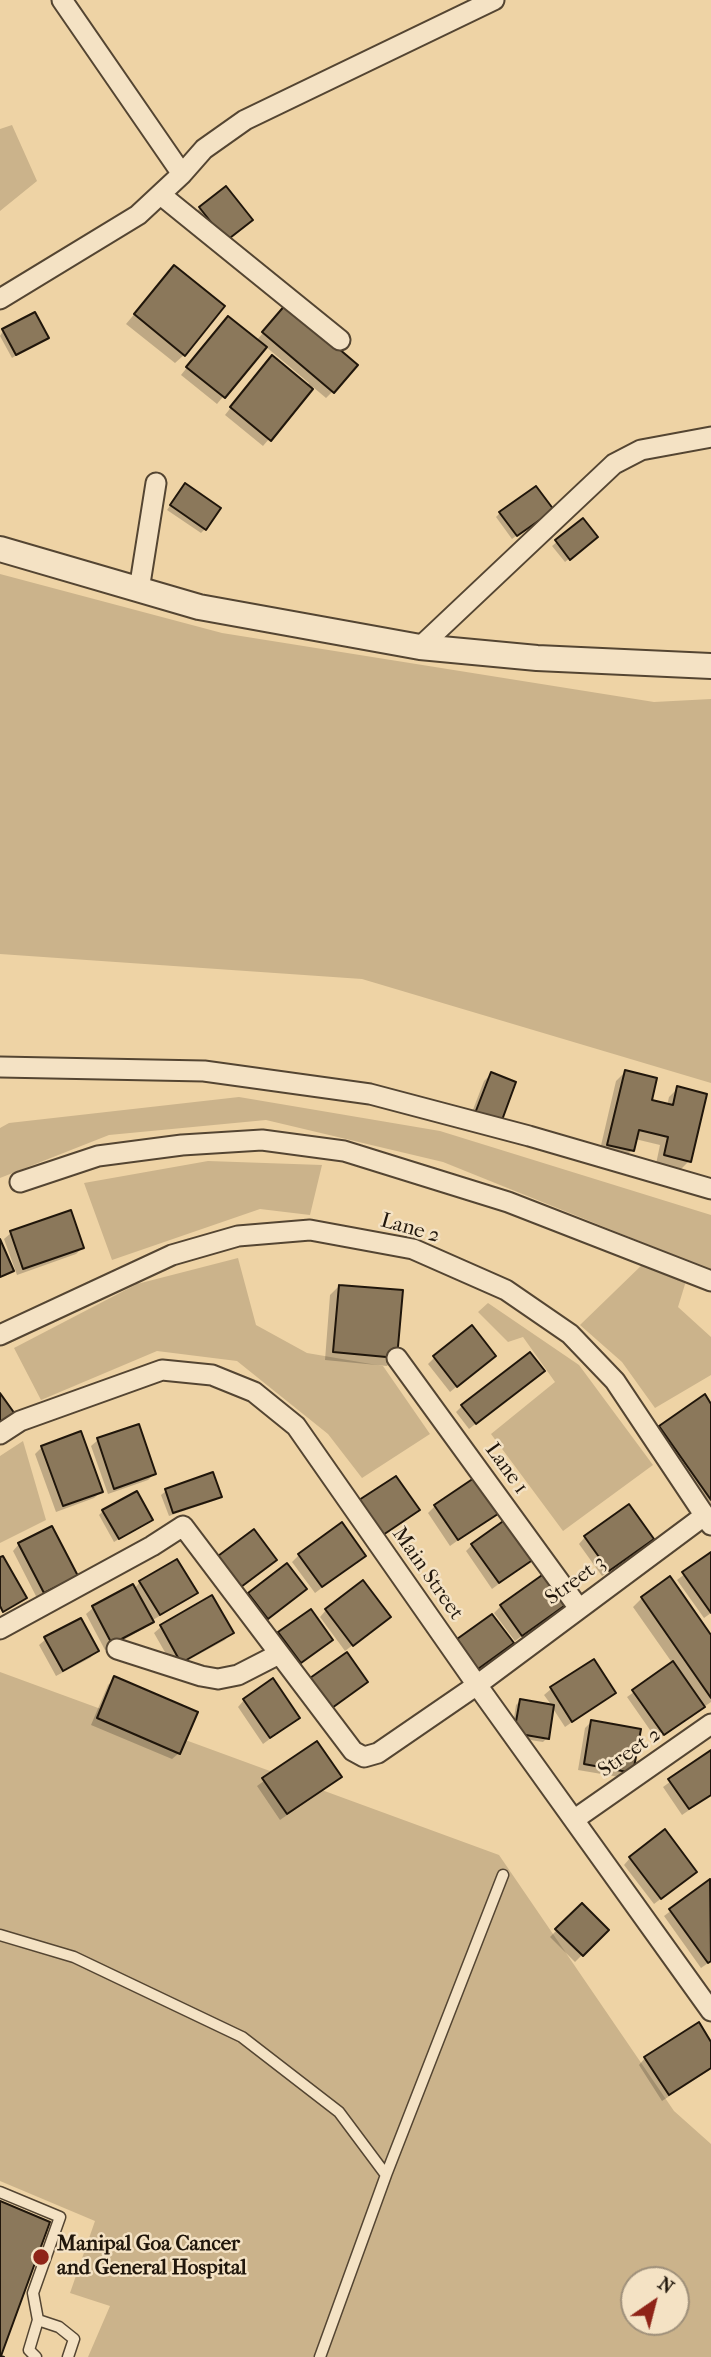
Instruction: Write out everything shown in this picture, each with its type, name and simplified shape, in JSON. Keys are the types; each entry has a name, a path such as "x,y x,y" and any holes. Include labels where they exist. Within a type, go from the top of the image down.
{"street":[{"path":"62,0 182,174"},
{"path":"0,299 138,215 182,174 204,149 245,120 494,0"},
{"path":"161,195 340,340"},
{"path":"420,647 614,464 641,450 711,437"},
{"path":"138,590 156,483"},
{"path":"0,549 199,607 420,647 537,659 711,666"},
{"path":"0,1067 204,1071 370,1094 529,1136 711,1189"},
{"path":"20,1182 98,1156 182,1145 262,1140 344,1151 508,1202 711,1281"},
{"name":"Lane 2","path":"0,1335 172,1255 238,1236 310,1230 412,1249 506,1290 570,1334 615,1381 707,1521"},
{"name":"Lane 1","path":"397,1358 578,1607"},
{"name":"Main Street","path":"0,1434 20,1421 162,1370 212,1375 254,1392 296,1426 477,1685 711,2011"},
{"name":"Street 3","path":"279,1654 353,1751 364,1757 378,1753 477,1685 578,1607 707,1521"},
{"path":"0,1629 152,1546 183,1526 279,1654 238,1675 218,1679 117,1649"},
{"name":"Street 2","path":"575,1819 711,1724"}],"lane":[{"path":"320,2357 386,2175 503,1875"},
{"path":"0,1935 74,1956 243,2037 340,2112 386,2175"},
{"path":"0,2192 60,2217 33,2293 38,2320 29,2350 36,2357"},
{"path":"38,2320 59,2327 74,2339 68,2357"}],"shaded area":[{"path":"12,125 37,181 0,211 0,129"},
{"path":"0,574 222,633 654,702 711,699 711,1083 362,979 0,954"},
{"path":"239,1097 440,1131 711,1215 711,1270 443,1162 266,1120 109,1135 0,1178 0,1128 9,1123"},
{"path":"208,1161 322,1165 310,1215 260,1209 112,1260 84,1183"},
{"path":"238,1258 256,1325 307,1353 383,1366 430,1434 362,1478 328,1434 237,1361 157,1351 41,1400 14,1348 137,1284"},
{"path":"646,1261 686,1281 678,1307 711,1337 711,1375 655,1408 622,1362 580,1325"},
{"path":"488,1303 579,1365 653,1465 563,1531 491,1434 555,1382 523,1337 508,1342 478,1312"},
{"path":"23,1441 46,1520 0,1543 0,1456"},
{"path":"0,1672 499,1855 674,2111 711,2144 711,2357 88,2357 110,2306 70,2293 95,2221 0,2181"}],"building":[{"path":"226,186 253,220 226,241 199,207"},
{"path":"174,265 225,306 185,356 134,314"},
{"path":"286,304 358,365 334,393 262,332"},
{"path":"35,312 49,338 16,355 2,329"},
{"path":"228,316 267,347 225,398 186,367"},
{"path":"272,355 313,389 271,441 230,407"},
{"path":"185,483 221,508 206,530 170,505"},
{"path":"536,486 554,510 517,536 499,512"},
{"path":"583,518 598,537 570,560 555,540"},
{"path":"625,1070 657,1078 652,1100 673,1105 677,1086 707,1094 691,1162 664,1155 668,1137 639,1130 634,1151 607,1145"},
{"path":"491,1072 516,1082 498,1131 472,1121"},
{"path":"71,1210 84,1248 23,1269 10,1231"},
{"path":"0,1239 14,1271 0,1277"},
{"path":"339,1285 403,1290 397,1358 333,1352"},
{"path":"472,1325 496,1356 457,1387 433,1356"},
{"path":"530,1352 545,1371 476,1424 461,1405"},
{"path":"0,1393 15,1414 0,1425"},
{"path":"705,1394 711,1404 711,1500 659,1426"},
{"path":"139,1424 156,1474 114,1489 97,1438"},
{"path":"81,1431 103,1492 63,1506 41,1446"},
{"path":"213,1472 222,1497 173,1513 165,1489"},
{"path":"396,1476 420,1510 383,1535 359,1500"},
{"path":"477,1476 501,1512 458,1540 434,1505"},
{"path":"137,1491 153,1520 119,1539 102,1510"},
{"path":"629,1504 654,1539 609,1571 584,1536"},
{"path":"509,1517 537,1557 499,1583 471,1544"},
{"path":"342,1522 366,1556 322,1587 298,1554"},
{"path":"52,1526 78,1576 44,1593 18,1543"},
{"path":"254,1529 277,1560 241,1587 218,1556"},
{"path":"711,1552 711,1613 682,1572"},
{"path":"3,1556 27,1598 3,1612 0,1606 0,1557"},
{"path":"177,1559 198,1593 160,1615 139,1581"},
{"path":"287,1563 307,1589 268,1619 248,1593"},
{"path":"545,1573 567,1604 522,1636 500,1605"},
{"path":"670,1576 711,1635 711,1698 641,1597"},
{"path":"363,1580 391,1617 353,1646 325,1609"},
{"path":"133,1584 154,1622 112,1644 92,1606"},
{"path":"212,1595 234,1633 181,1663 160,1625"},
{"path":"311,1609 333,1640 301,1663 278,1632"},
{"path":"492,1614 514,1643 478,1669 457,1639"},
{"path":"81,1618 99,1651 63,1671 44,1637"},
{"path":"347,1652 368,1682 332,1708 310,1678"},
{"path":"594,1659 616,1693 572,1722 550,1687"},
{"path":"673,1661 705,1707 664,1735 632,1690"},
{"path":"114,1676 198,1712 180,1754 97,1718"},
{"path":"273,1678 300,1718 270,1738 243,1699"},
{"path":"520,1699 554,1705 549,1739 514,1733"},
{"path":"591,1720 641,1729 633,1773 584,1764"},
{"path":"317,1741 342,1777 287,1814 262,1778"},
{"path":"711,1750 711,1795 689,1809 668,1779"},
{"path":"665,1829 697,1872 661,1899 629,1857"},
{"path":"710,1879 711,1961 708,1963 669,1909"},
{"path":"582,1903 609,1930 583,1956 555,1929"},
{"path":"699,2022 711,2042 711,2068 669,2095 644,2057"},
{"path":"0,2201 50,2222 1,2356 4,2357 0,2357"}],"place":[{"name":"Manipal Goa Cancer and General Hospital","path":"41,2257"}]}
